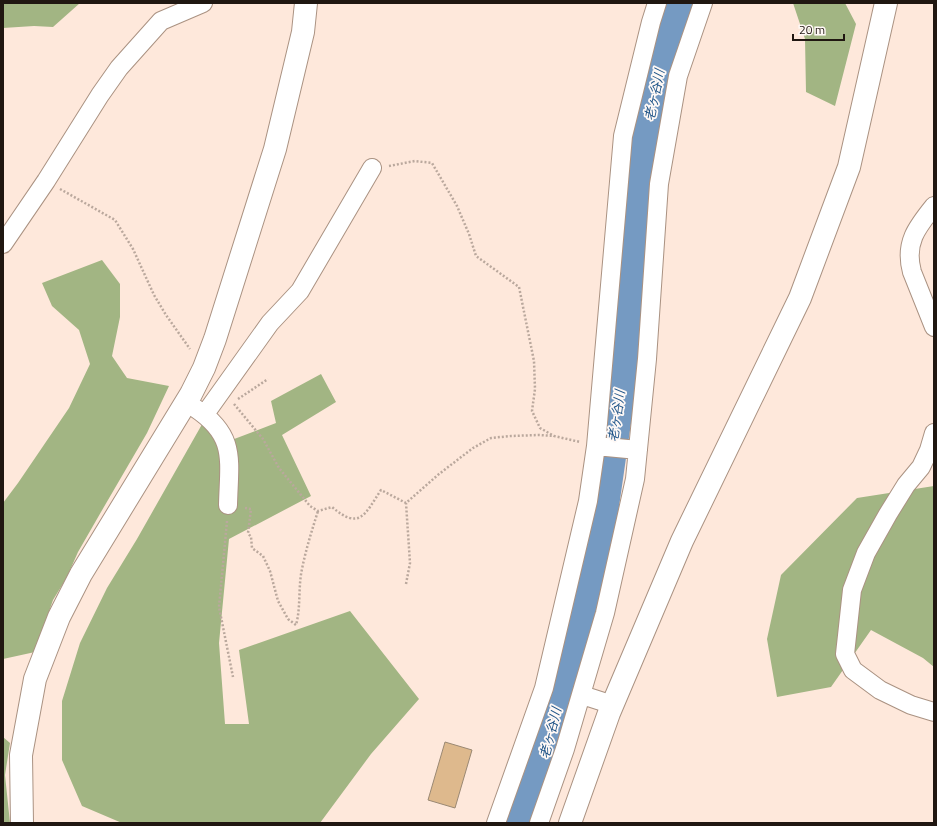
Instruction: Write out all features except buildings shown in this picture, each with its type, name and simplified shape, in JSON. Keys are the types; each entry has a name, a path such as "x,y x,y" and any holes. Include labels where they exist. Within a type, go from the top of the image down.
{"street":[{"path":"3,244 46,181 100,95 119,68 161,21 203,3"},
{"path":"22,823 21,754 35,679 59,617 81,574 186,402 204,368 216,339 275,149 303,32 306,3"},
{"path":"496,823 544,688 588,501 596,446 623,136 657,3"},
{"path":"539,823 582,695 605,613 636,479 647,359 659,184 678,76 703,3"},
{"path":"570,823 613,705 682,540 800,298 849,167 886,3"},
{"path":"205,414 270,323 300,291 372,168"},
{"path":"934,206 917,227 911,244 909,263 934,327"},
{"path":"186,402 205,414 224,437 229,454 228,505"},
{"path":"934,433 929,450 921,467 899,497 866,553 852,590 845,654 853,670 880,690 911,705 934,712"},
{"path":"596,446 638,450"},
{"path":"582,695 613,705"}],"path":[{"path":"372,168 416,161 432,163 457,206 469,234 476,256 520,287 534,361 535,389 532,411 540,428 554,436"},
{"path":"46,181 115,220 133,249 154,295 192,352"},
{"path":"268,379 232,402 263,439 279,468 310,506 318,511 332,508 341,516 353,519 361,518 381,490 406,503"},
{"path":"406,503 472,448 491,438 511,436 554,436 596,446"},
{"path":"406,503 410,563 406,584"},
{"path":"233,677 219,607 228,505 251,509 248,533 251,537 252,548 263,556 270,571 278,601 288,619 296,625 302,569 318,511"}],"green space":[{"path":"3,3 80,3 53,27 34,26 3,28"},
{"path":"793,3 845,3 856,24 835,106 806,92 805,39"},
{"path":"102,260 120,284 120,317 112,356 127,378 169,386 147,433 78,552 67,577 53,600 35,652 3,659 3,503 69,408 90,364 79,330 52,306 42,283"},
{"path":"321,374 336,402 282,435 311,496 229,539 219,643 225,724 249,724 239,650 350,611 419,699 371,754 320,823 122,823 82,806 62,760 62,701 80,643 107,588 137,539 205,419 221,444 276,423 271,401"},
{"path":"934,486 934,667 923,658 871,630 831,687 777,697 767,639 781,575 857,498"},
{"path":"3,737 10,743 5,775 10,823 3,823"}],"waterway":[{"name":"老ヶ谷川","path":"521,823 540,774 598,544 626,349 641,155 667,31 677,3"}]}
